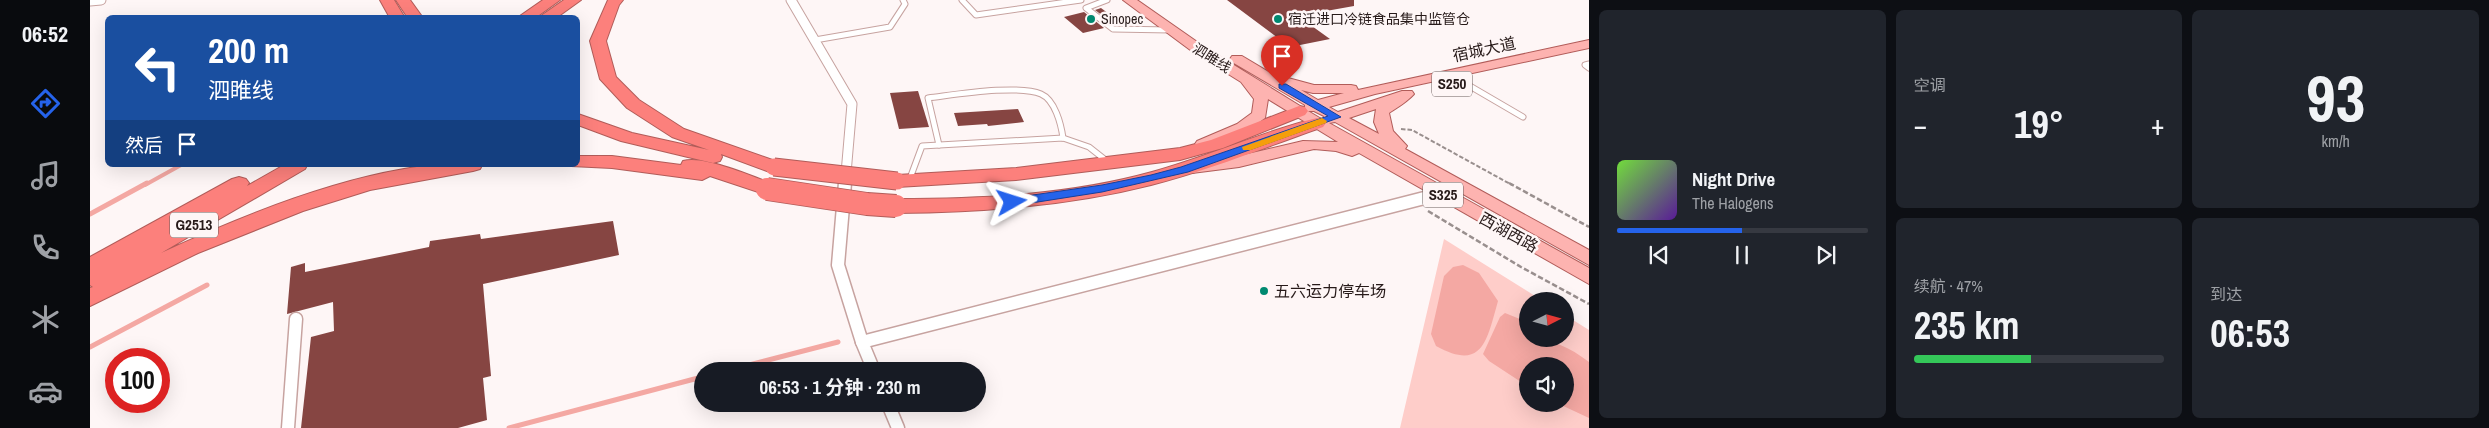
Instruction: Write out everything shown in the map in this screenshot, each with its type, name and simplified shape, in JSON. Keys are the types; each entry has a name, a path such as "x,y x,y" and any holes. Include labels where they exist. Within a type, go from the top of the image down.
{"highway":[{"path":"388,0 396,15"},
{"path":"404,0 414,15"},
{"path":"544,8 553,0"},
{"path":"530,15 544,8 574,0"},
{"path":"616,0 612,4 598,42 608,79 633,104 678,133 774,167"},
{"path":"580,162 612,162 686,171 767,189 867,204 961,206 1028,201 1102,188 1182,162 1311,113"},
{"path":"580,120 627,137 725,160 903,181 1016,174 1111,164 1182,162"},
{"path":"580,131 631,151 716,171 767,189"},
{"name":"G2513","path":"90,267 267,167"},
{"name":"G2513","path":"90,284 295,167"},
{"path":"90,298 190,248 284,210 368,184 462,167"}],"main road":[{"name":"泗睢线","path":"1128,0 1227,67 1311,113"},
{"name":"泗睢线","path":"1147,0 1248,66 1311,113"},
{"name":"宿城大道","path":"1311,113 1589,44"},
{"name":"宿城大道","path":"1336,117 1406,88 1463,82 1589,55"},
{"path":"1248,66 1282,81 1313,89 1406,88"},
{"path":"1182,162 1260,115 1260,98 1255,90 1227,67"},
{"path":"1406,88 1382,111 1382,127 1393,141 1436,173"},
{"name":"西湖西路","path":"1311,113 1336,117 1589,258"},
{"name":"西湖西路","path":"1311,113 1440,194 1589,277"},
{"path":"1182,162 1232,164 1308,143 1324,143 1356,152 1420,182"}],"street":[{"path":"90,1 101,0"},
{"path":"791,0 852,104 838,265 862,342 870,362"},
{"path":"862,342 1440,194"},
{"path":"288,428 296,319"},
{"path":"891,412 898,428"}],"lane":[{"path":"815,40 890,28 905,4 903,0"},
{"path":"962,0 976,15 1081,0"},
{"path":"1107,0 1086,8 1113,29 1171,30"},
{"path":"1463,82 1523,117"},
{"path":"939,145 928,98 1021,91 1040,93 1048,100 1062,130 1063,138"},
{"path":"903,181 922,146 1063,138 1088,147 1111,164"}],"path":[{"path":"1382,127 1412,130 1589,227"},
{"path":"1412,201 1521,268 1589,304"}],"shaded area":[{"path":"1444,239 1529,292 1519,292 1519,348 1574,348 1574,321 1589,330 1589,428 1400,428"},
{"path":"1463,265 1479,273 1498,301 1486,339 1480,348 1473,353 1464,355 1452,353 1436,346 1431,334 1444,276 1453,267"},
{"path":"1505,313 1519,319 1519,348 1566,348 1589,362 1589,418 1574,411 1574,357 1519,357 1519,381 1489,361 1483,354 1500,317"}],"building":[{"name":"宿迁进口冷链食品集中监管仓","path":"1227,0 1354,0 1354,6 1298,16 1330,39 1290,47"},
{"path":"1101,8 1121,23 1115,25 1095,10"},
{"path":"1084,12 1104,28 1083,33 1064,17"},
{"path":"918,91 929,127 899,129 890,93"},
{"path":"1018,109 1024,122 988,126 987,124 958,126 954,113"},
{"path":"613,221 619,255 483,284 491,376 483,378 487,420 458,428 301,428 311,337 334,331 333,302 287,314 291,267 305,263 305,272 429,247 430,241 480,234 481,239"}],"waterway":[{"path":"145,185 177,167"},
{"path":"90,214 147,183"},
{"path":"90,347 207,285"},
{"path":"761,362 838,342"},
{"path":"509,428 694,379"}],"slow traffic":[{"path":"1247,147 1322,121"}],"place":[{"name":"Sinopec","path":"1091,19"},
{"name":"宿迁进口冷链食品集中监管仓","path":"1278,19"},
{"name":"五六运力停车场","path":"1264,291"}],"route":[{"path":"1012,202 1028,201 1151,178 1184,169 1336,117 1282,86"}]}
